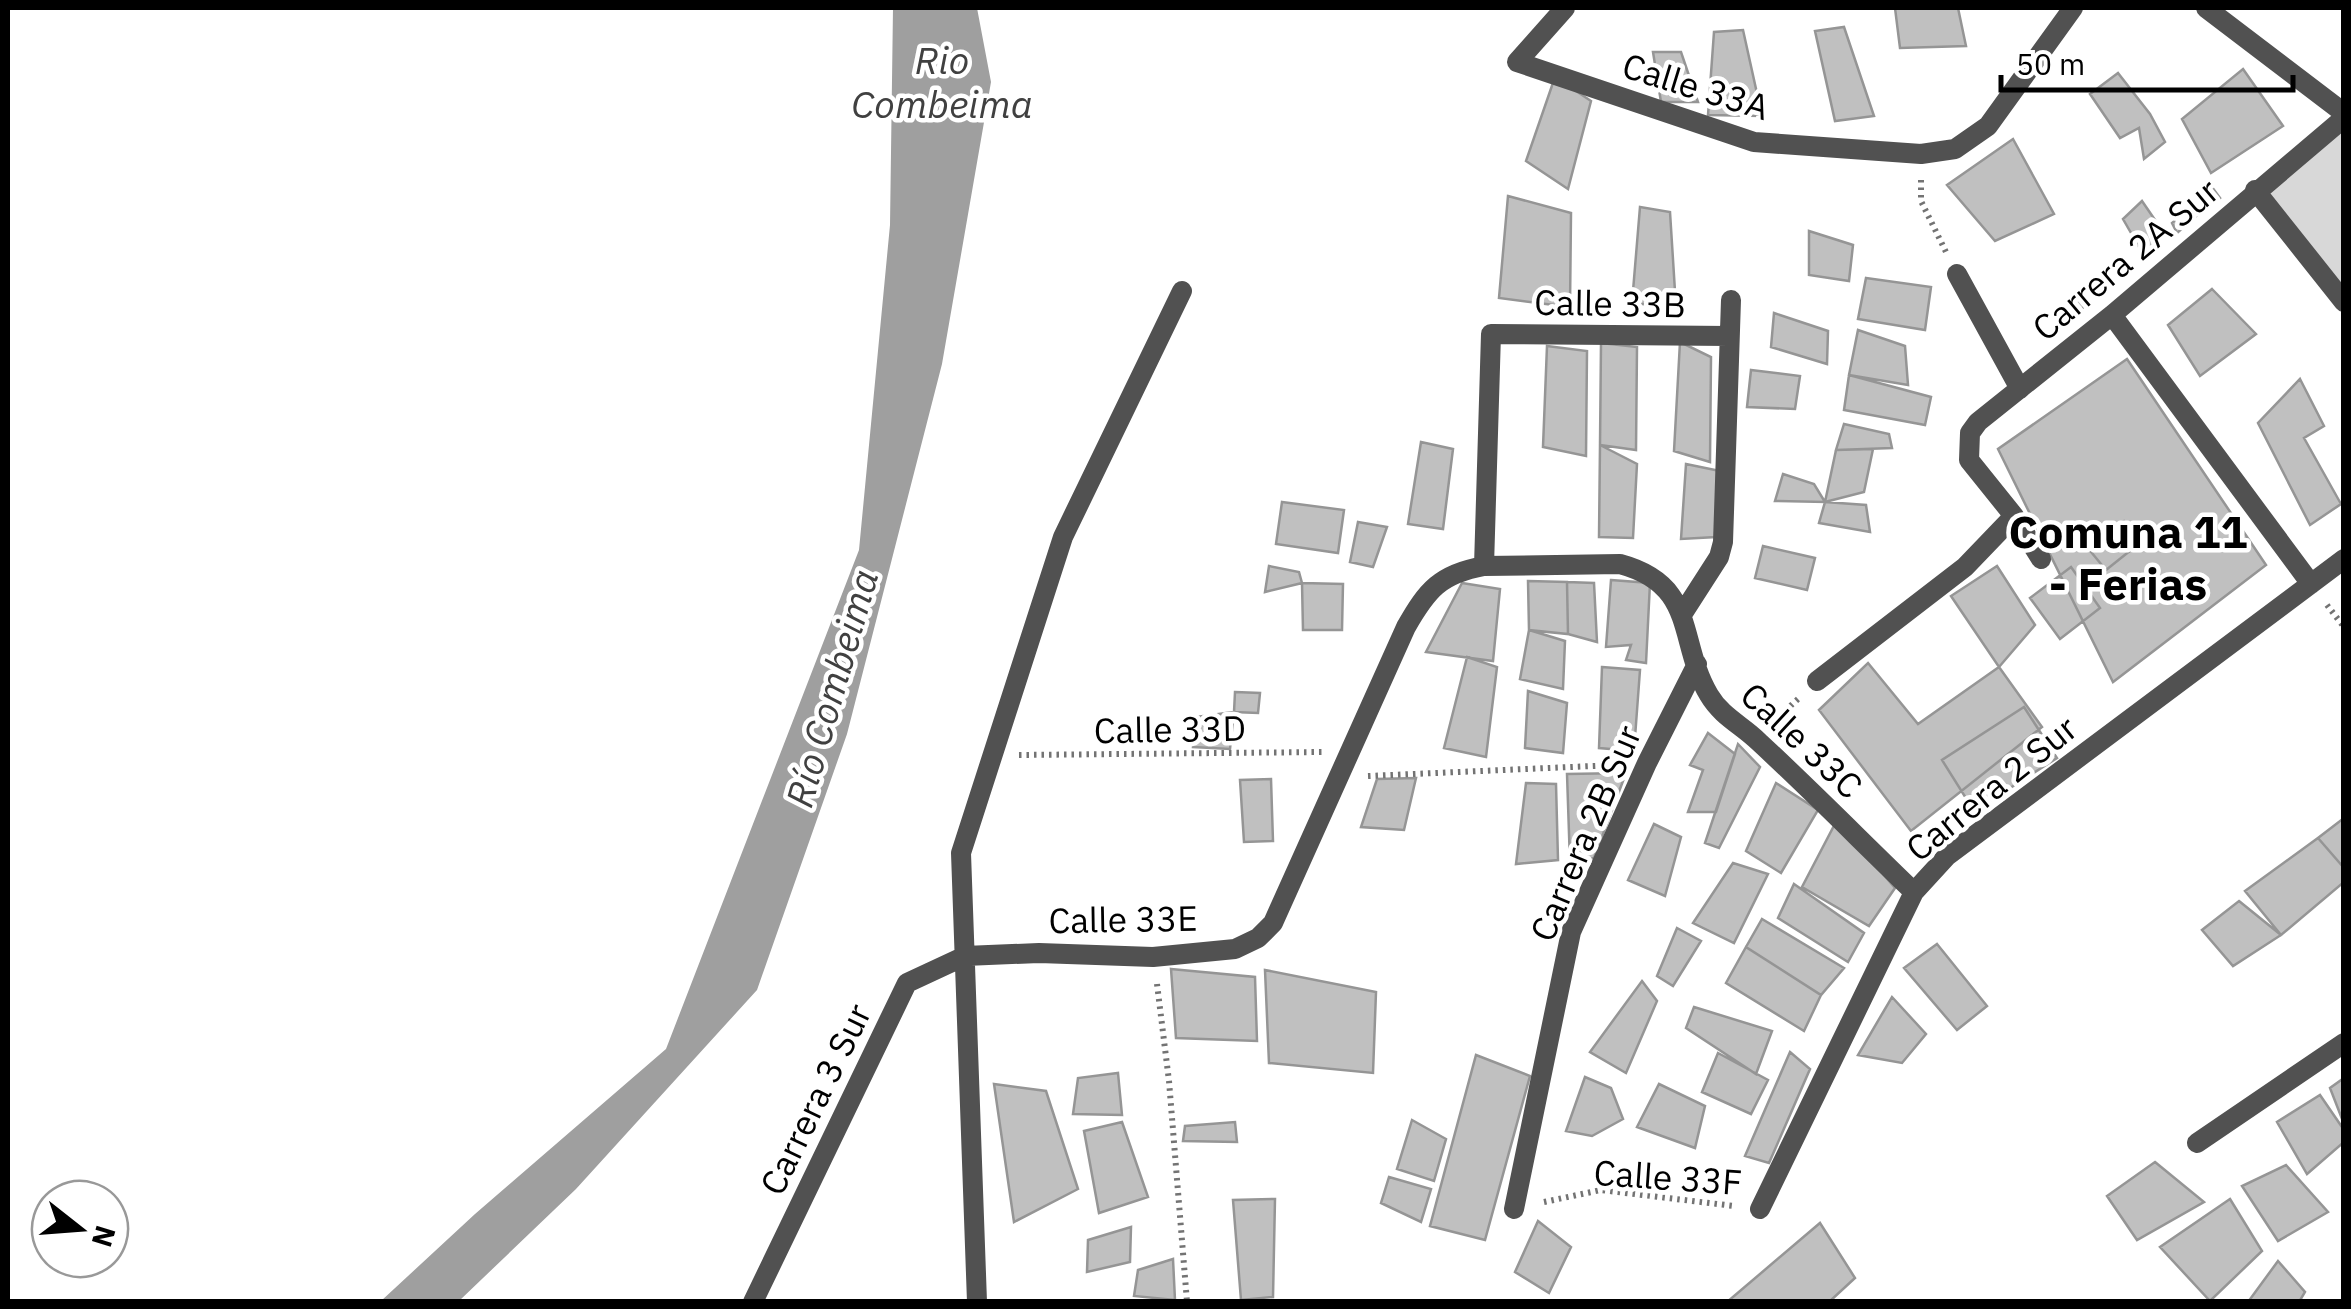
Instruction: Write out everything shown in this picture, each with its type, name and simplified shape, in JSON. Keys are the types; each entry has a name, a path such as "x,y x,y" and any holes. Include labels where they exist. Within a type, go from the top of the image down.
{"street":[{"name":"Calle 33A","path":"1565,8 1517,62 1754,142 1922,154 1955,149 1988,126 2073,8"},
{"path":"2206,8 2344,115"},
{"name":"Carrera 2A Sur","path":"2014,516 1969,460 1970,433 1978,422 2112,315 2344,115"},
{"path":"2255,190 2344,302"},
{"path":"1956,274 2020,389"},
{"path":"977,1302 961,853 1063,537 1182,291"},
{"path":"1683,613 1723,542 1731,300"},
{"path":"2112,315 2311,584"},
{"name":"Calle 33B","path":"1484,566 1491,334 1729,336"},
{"path":"1817,681 1966,568 2014,516 2041,559"},
{"name":"Carrera 2 Sur","path":"1760,1209 1914,892 1947,856 2344,559"},
{"name":"Calle 33C","path":"1348,752 1422,600 1438,582 1462,570 1484,566 1620,564 1642,570 1660,584 1683,613 1696,664 1723,715 1755,738 1914,892"},
{"name":"Carrera 2B Sur","path":"1514,1209 1571,932 1646,763 1696,664"},
{"path":"1337,777 1348,752"},
{"name":"Calle 33E","path":"966,956 1039,953 1153,956 1235,949 1258,938 1273,923 1337,777"},
{"name":"Carrera 3 Sur","path":"753,1302 907,983 966,956"},
{"path":"2197,1142 2344,1042"}],"path":[{"path":"1922,154 1921,201 1956,274"},
{"path":"1755,738 1817,681"},
{"name":"Calle 33D","path":"993,756 1348,752"},
{"path":"1337,777 1646,763"},
{"path":"1153,956 1169,1081 1187,1302"},
{"name":"Calle 33F","path":"1514,1209 1601,1190 1760,1209"}],"shaded area":[{"path":"2343,118 2343,302 2255,190"}],"water":[{"name":"Rio Combeima","path":"893,8 977,8 991,82 942,364 847,734 757,990 576,1189 459,1301 381,1301 666,1049 859,550 890,225"}],"building":[{"path":"1895,8 1958,8 1966,46 1900,48"},
{"path":"1844,27 1874,116 1835,121 1815,31"},
{"path":"1743,30 1762,116 1708,115 1714,32"},
{"path":"1653,52 1681,52 1698,102 1661,102"},
{"path":"2243,69 2283,126 2211,173 2182,119"},
{"path":"2118,73 2150,114 2165,142 2144,159 2139,128 2120,138 2090,94"},
{"path":"1555,77 1591,101 1568,189 1526,161"},
{"path":"2013,139 2054,214 1995,241 1947,185"},
{"path":"2209,183 2220,198 2202,211 2191,197"},
{"path":"1508,196 1571,213 1570,307 1499,298"},
{"path":"2142,201 2166,236 2142,252 2123,219"},
{"path":"2193,205 2200,213 2177,233 2172,223"},
{"path":"1640,207 1670,212 1676,307 1632,303"},
{"path":"1809,231 1853,245 1849,281 1809,275"},
{"path":"1866,278 1931,287 1925,330 1858,319"},
{"path":"2212,289 2256,334 2200,376 2168,325"},
{"path":"2079,291 2089,301 2075,316 2065,304"},
{"path":"1774,313 1828,331 1827,364 1771,347"},
{"path":"1858,330 1905,346 1908,385 1849,375"},
{"path":"1680,342 1711,357 1710,462 1674,451"},
{"path":"1601,343 1637,347 1636,450 1600,445"},
{"path":"1547,346 1587,351 1586,456 1543,447"},
{"path":"2127,359 2266,565 2113,682 1998,449"},
{"path":"1751,370 1800,376 1795,409 1747,407"},
{"path":"1849,375 1931,397 1925,425 1844,410"},
{"path":"2300,379 2324,426 2304,438 2341,504 2310,525 2258,423"},
{"path":"1844,424 1889,434 1892,448 1836,450"},
{"path":"1421,442 1453,449 1443,529 1408,524"},
{"path":"1600,445 1637,464 1633,538 1599,537"},
{"path":"1873,449 1864,492 1825,502 1836,450"},
{"path":"1686,464 1720,471 1716,537 1681,539"},
{"path":"1783,474 1814,484 1825,502 1775,501"},
{"path":"1282,502 1344,510 1338,553 1276,544"},
{"path":"1825,502 1866,505 1870,532 1819,523"},
{"path":"2124,521 2141,542 2106,570 2082,541"},
{"path":"1358,522 1387,527 1373,567 1350,562"},
{"path":"1763,546 1815,558 1807,590 1755,578"},
{"path":"1269,566 1299,572 1302,583 1265,592"},
{"path":"1997,566 2035,625 1999,667 1951,596"},
{"path":"2071,567 2100,608 2060,639 2030,598"},
{"path":"1611,580 1650,583 1646,663 1626,660 1631,645 1606,647"},
{"path":"1528,581 1567,582 1568,634 1529,630"},
{"path":"1567,582 1594,583 1597,642 1568,634"},
{"path":"1302,583 1343,584 1342,630 1303,630"},
{"path":"1462,583 1500,589 1493,661 1426,652"},
{"path":"1529,630 1565,641 1563,689 1520,679"},
{"path":"1467,657 1497,667 1486,757 1444,748"},
{"path":"1868,663 1918,724 1999,667 2042,727 1911,831 1819,710"},
{"path":"1602,667 1640,670 1634,751 1599,748"},
{"path":"1528,691 1567,703 1563,753 1525,748"},
{"path":"1235,692 1260,693 1258,713 1234,712"},
{"path":"2024,707 2057,758 1974,811 1942,760"},
{"path":"1234,712 1230,749 1193,747 1195,717"},
{"path":"1708,733 1735,754 1716,812 1688,812 1703,770 1690,765"},
{"path":"1738,744 1760,767 1719,848 1705,843"},
{"path":"1626,773 1594,858 1570,863 1567,774"},
{"path":"1416,778 1404,830 1361,827 1377,779"},
{"path":"1271,779 1273,841 1244,842 1240,780"},
{"path":"1526,783 1556,784 1558,860 1516,864"},
{"path":"1776,783 1818,810 1781,873 1746,851"},
{"path":"2344,818 2344,868 2318,838"},
{"path":"1837,820 1895,888 1869,926 1802,887"},
{"path":"1654,824 1681,837 1665,896 1628,880"},
{"path":"2318,838 2344,868 2344,882 2281,935 2245,891"},
{"path":"1733,863 1768,874 1734,943 1693,923"},
{"path":"1794,884 1864,933 1848,962 1778,918"},
{"path":"2239,901 2281,935 2233,966 2202,930"},
{"path":"1762,919 1844,968 1821,995 1746,947"},
{"path":"1677,928 1701,941 1673,986 1657,976"},
{"path":"1937,944 1987,1006 1957,1030 1904,968"},
{"path":"1746,947 1821,995 1804,1031 1726,983"},
{"path":"1171,969 1255,977 1257,1041 1176,1038"},
{"path":"1265,970 1376,992 1373,1073 1269,1063"},
{"path":"1642,981 1657,1001 1626,1073 1590,1052"},
{"path":"1892,997 1926,1034 1902,1063 1858,1055"},
{"path":"1694,1007 1772,1031 1756,1074 1686,1028"},
{"path":"1790,1052 1810,1069 1769,1163 1745,1156"},
{"path":"1718,1053 1768,1080 1751,1114 1702,1092"},
{"path":"1476,1055 1530,1076 1485,1240 1430,1226"},
{"path":"1118,1073 1122,1115 1073,1114 1078,1078"},
{"path":"1585,1077 1611,1088 1623,1119 1592,1136 1566,1131"},
{"path":"2344,1078 2344,1124 2330,1088"},
{"path":"994,1084 1046,1091 1078,1189 1014,1222"},
{"path":"1659,1084 1705,1106 1695,1148 1637,1127"},
{"path":"2320,1095 2344,1130 2344,1142 2307,1174 2277,1122"},
{"path":"1412,1120 1446,1139 1434,1181 1397,1169"},
{"path":"1122,1122 1148,1197 1099,1213 1084,1131"},
{"path":"1235,1122 1237,1142 1183,1141 1185,1126"},
{"path":"2155,1162 2204,1202 2137,1240 2107,1196"},
{"path":"2286,1165 2328,1212 2278,1241 2242,1186"},
{"path":"1389,1177 1431,1189 1421,1222 1381,1203"},
{"path":"1275,1199 1273,1297 1241,1300 1233,1200"},
{"path":"2230,1199 2262,1251 2210,1301 2160,1247"},
{"path":"1538,1221 1571,1247 1549,1293 1515,1272"},
{"path":"1820,1223 1855,1278 1829,1302 1727,1302"},
{"path":"1131,1227 1130,1262 1087,1272 1088,1240"},
{"path":"1173,1259 1175,1300 1134,1296 1138,1270"},
{"path":"2278,1261 2305,1292 2299,1302 2248,1302"}],"district":[{"name":"Comuna 11 - Ferias","path":"2128,557"}],"water label":[{"name":"Río Combeima","path":"831,688"}]}
